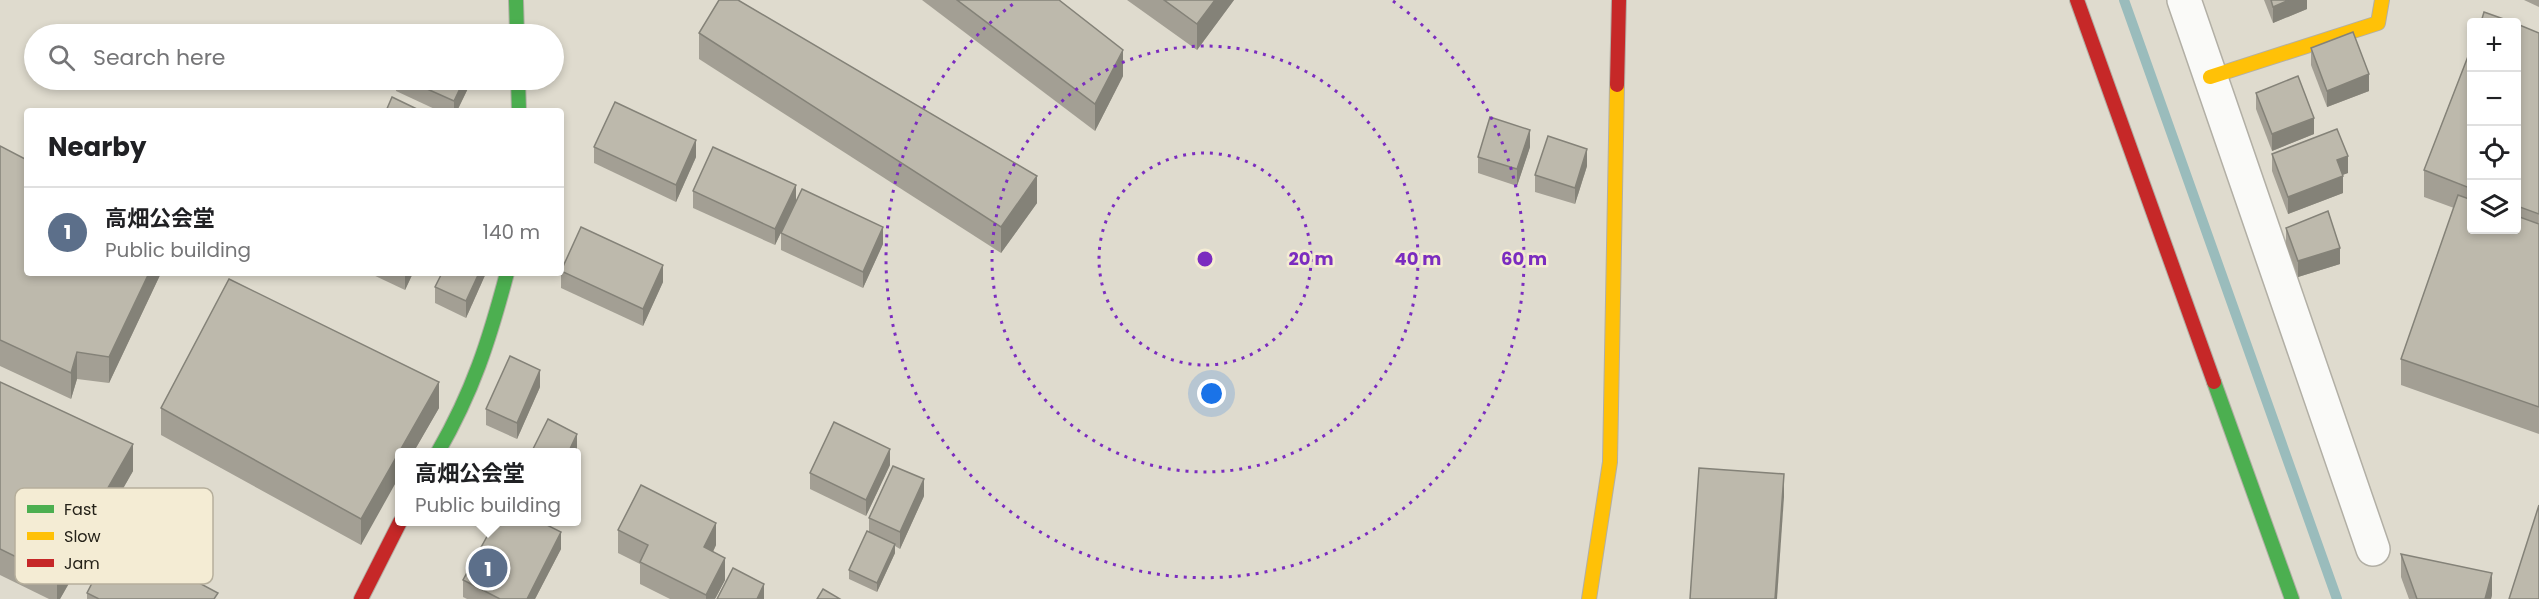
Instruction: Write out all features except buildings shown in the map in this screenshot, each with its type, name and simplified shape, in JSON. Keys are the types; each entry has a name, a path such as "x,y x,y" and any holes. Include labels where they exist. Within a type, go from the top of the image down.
{"street":[{"path":"516,0 517,24"},
{"path":"1589,599 1610,462 1619,0"},
{"path":"2077,0 2292,599"},
{"path":"2184,0 2373,549"},
{"path":"2210,77 2378,23 2382,0"},
{"path":"518,90 519,108"},
{"path":"441,448 461,412 486,351 506,276"},
{"path":"361,599 398,526"}],"waterway":[{"path":"2124,0 2337,599"}],"traffic: fast":[{"path":"516,0 517,24"},
{"path":"518,90 519,108"},
{"path":"440,448 461,408 479,365 506,276"},
{"path":"2214,382 2292,599"}],"traffic: slow":[{"path":"2210,77 2378,23 2382,0"},
{"path":"1589,599 1610,462 1617,85"}],"traffic: jam":[{"path":"1617,85 1619,0"},
{"path":"2077,0 2214,382"},
{"path":"361,599 398,526"}],"place":[{"name":"高畑公会堂","path":"488,568"}]}
